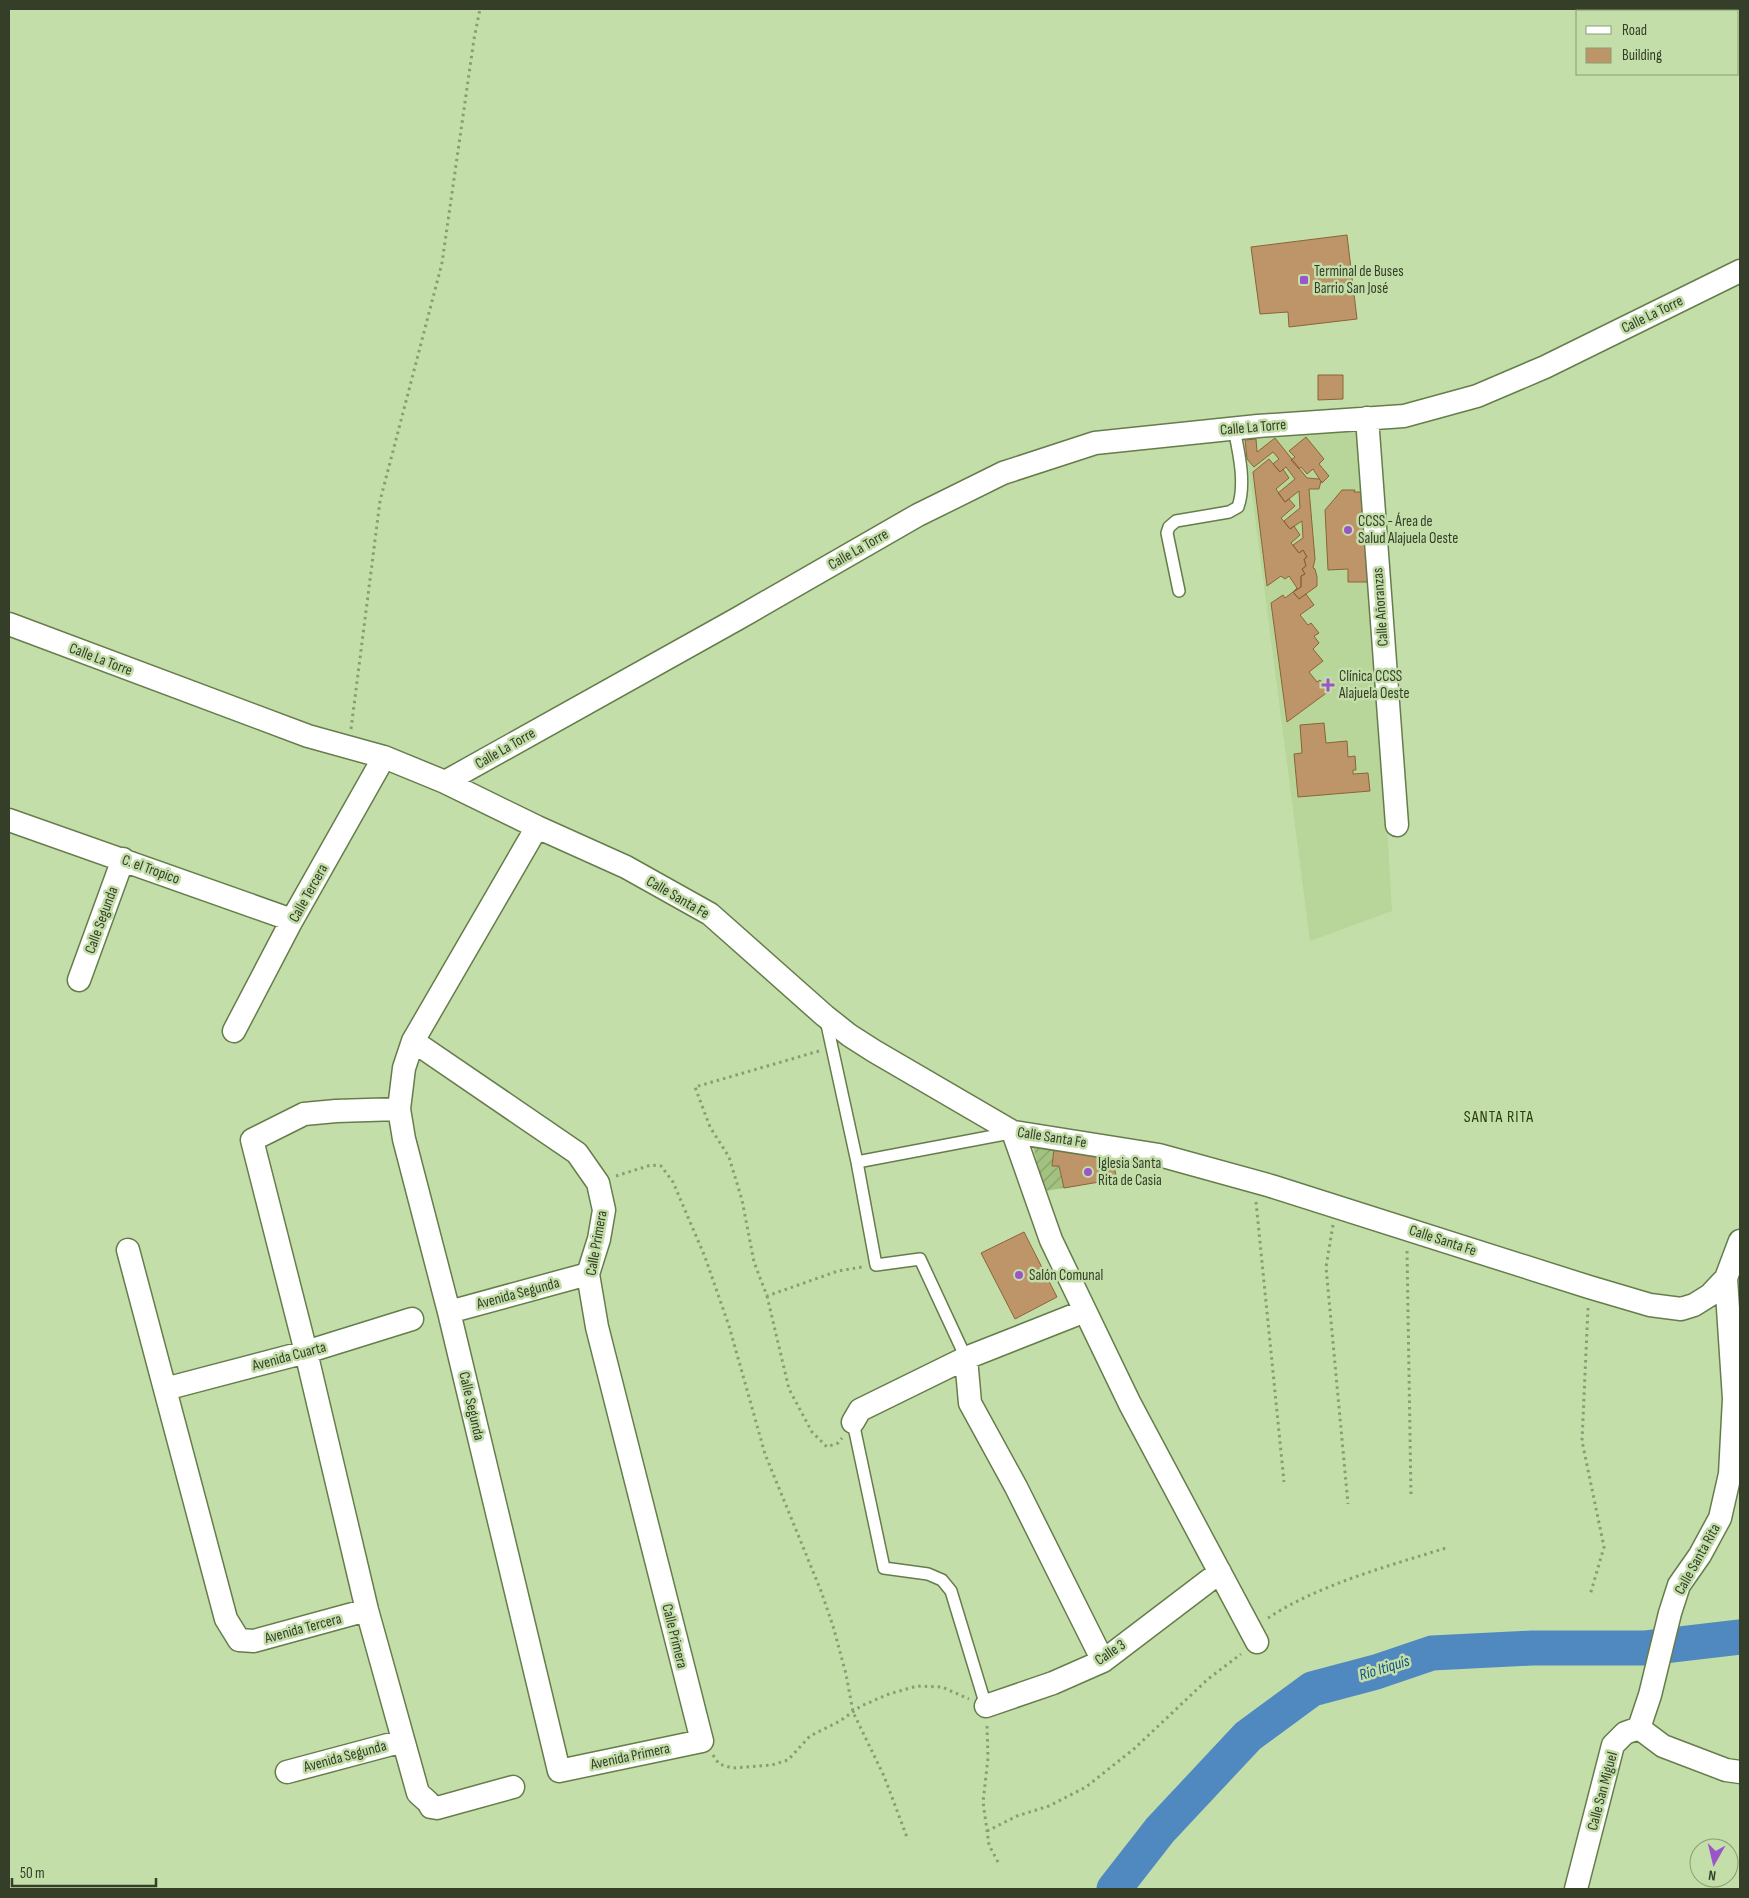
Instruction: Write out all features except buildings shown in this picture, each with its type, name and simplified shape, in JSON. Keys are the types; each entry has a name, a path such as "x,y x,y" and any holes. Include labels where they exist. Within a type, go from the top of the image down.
{"street":[{"name":"Calle La Torre","path":"9,624 308,736 384,757 445,782 737,619 918,515 1003,473 1095,443 1234,429 1404,416 1477,396 1545,367 1740,271"},
{"name":"Calle Añoranzas","path":"1367,418 1397,825"},
{"name":"Calle Tercera","path":"234,1031 292,920 384,757"},
{"name":"Calle Santa Fe","path":"445,782 537,827 626,867 710,914 825,1016 874,1052 1013,1132 1159,1155 1406,1228 1650,1305 1681,1309 1694,1306 1710,1295 1726,1278"},
{"name":"C. el Tropico","path":"9,820 292,920"},
{"path":"413,1041 537,827"},
{"name":"Calle Segunda","path":"78,980 123,859"},
{"name":"Calle Segunda","path":"413,1041 404,1068 399,1109 404,1139 449,1312 559,1771"},
{"name":"Calle Primera","path":"413,1041 577,1153 598,1183 604,1210 599,1239 588,1274 597,1327 702,1741"},
{"path":"399,1109 336,1110 304,1114 252,1140 306,1352 367,1610 418,1793 428,1802 431,1808 437,1808 512,1786"},
{"path":"1013,1132 1051,1240 1085,1311 1130,1404 1254,1635"},
{"name":"Calle Santa Rita","path":"1639,1728 1650,1695 1670,1613 1679,1585 1700,1555 1720,1518 1730,1474 1734,1399 1726,1278 1740,1240"},
{"path":"128,1250 165,1389"},
{"name":"Avenida Segunda","path":"449,1312 588,1274"},
{"path":"853,1422 860,1410 966,1358 1085,1311"},
{"name":"Avenida Cuarta","path":"165,1389 306,1352 412,1319"},
{"path":"966,1358 970,1403 1016,1487 1103,1660"},
{"name":"Avenida Tercera","path":"165,1389 226,1619 239,1640 254,1641 367,1610"},
{"name":"Calle 3","path":"986,1706 1053,1683 1103,1660 1220,1572"},
{"path":"1639,1728 1663,1746 1726,1770 1740,1772"},
{"name":"Calle San Miguel","path":"1576,1889 1613,1745 1625,1733 1639,1728"},
{"name":"Avenida Segunda","path":"287,1772 403,1741"},
{"name":"Avenida Primera","path":"559,1771 702,1741"}],"lane":[{"path":"1179,590 1166,533 1169,527 1176,522 1229,512 1238,507 1242,496 1238,448 1234,429"},
{"path":"825,1016 857,1162 876,1264 920,1259 966,1358"},
{"path":"857,1162 1013,1132"},
{"path":"853,1422 884,1568 928,1574 942,1580 951,1591 986,1706"}],"path":[{"path":"348,746 380,501 442,263 480,9"},
{"path":"832,1047 695,1087 710,1127 729,1157 742,1200 754,1262 767,1296 789,1388 812,1432 827,1447 838,1443 853,1422"},
{"path":"598,1183 634,1169 651,1165 661,1166 673,1182 705,1257 729,1326 765,1454 833,1626 846,1674 853,1712 884,1776 908,1840"},
{"path":"1254,1182 1284,1482"},
{"path":"1336,1208 1326,1267 1348,1504"},
{"path":"1406,1228 1412,1496"},
{"path":"767,1296 838,1271 876,1264"},
{"path":"1589,1287 1582,1441 1604,1547 1590,1595"},
{"path":"987,1832 1017,1816 1049,1806 1086,1787 1135,1748 1282,1608 1370,1572 1446,1548"},
{"path":"702,1741 719,1764 732,1768 772,1765 788,1760 810,1736 840,1721 861,1706 889,1694 917,1686 942,1687 986,1706 988,1758 983,1802 989,1844 998,1862"}],"shaded area":[{"name":"Clínica CCSS Alajuela Oeste","path":"1364,430 1392,911 1310,941 1245,440"},
{"path":"1033,1146 1054,1149 1052,1166 1059,1166 1064,1188 1044,1191"}],"waterway":[{"name":"Río Itiquís","path":"1114,1889 1160,1830 1248,1736 1312,1689 1376,1672 1432,1653 1532,1648 1646,1648 1740,1637"}],"place":[{"name":"Terminal de Buses Barrio San José","path":"1304,280"},
{"name":"CCSS - Área de Salud Alajuela Oeste","path":"1348,530"},
{"name":"Clínica CCSS Alajuela Oeste","path":"1328,685"},
{"name":"Iglesia Santa Rita de Casia","path":"1088,1172"},
{"name":"Salón Comunal","path":"1019,1275"}],"district":[{"name":"SANTA RITA","path":"1499,1116"}]}
